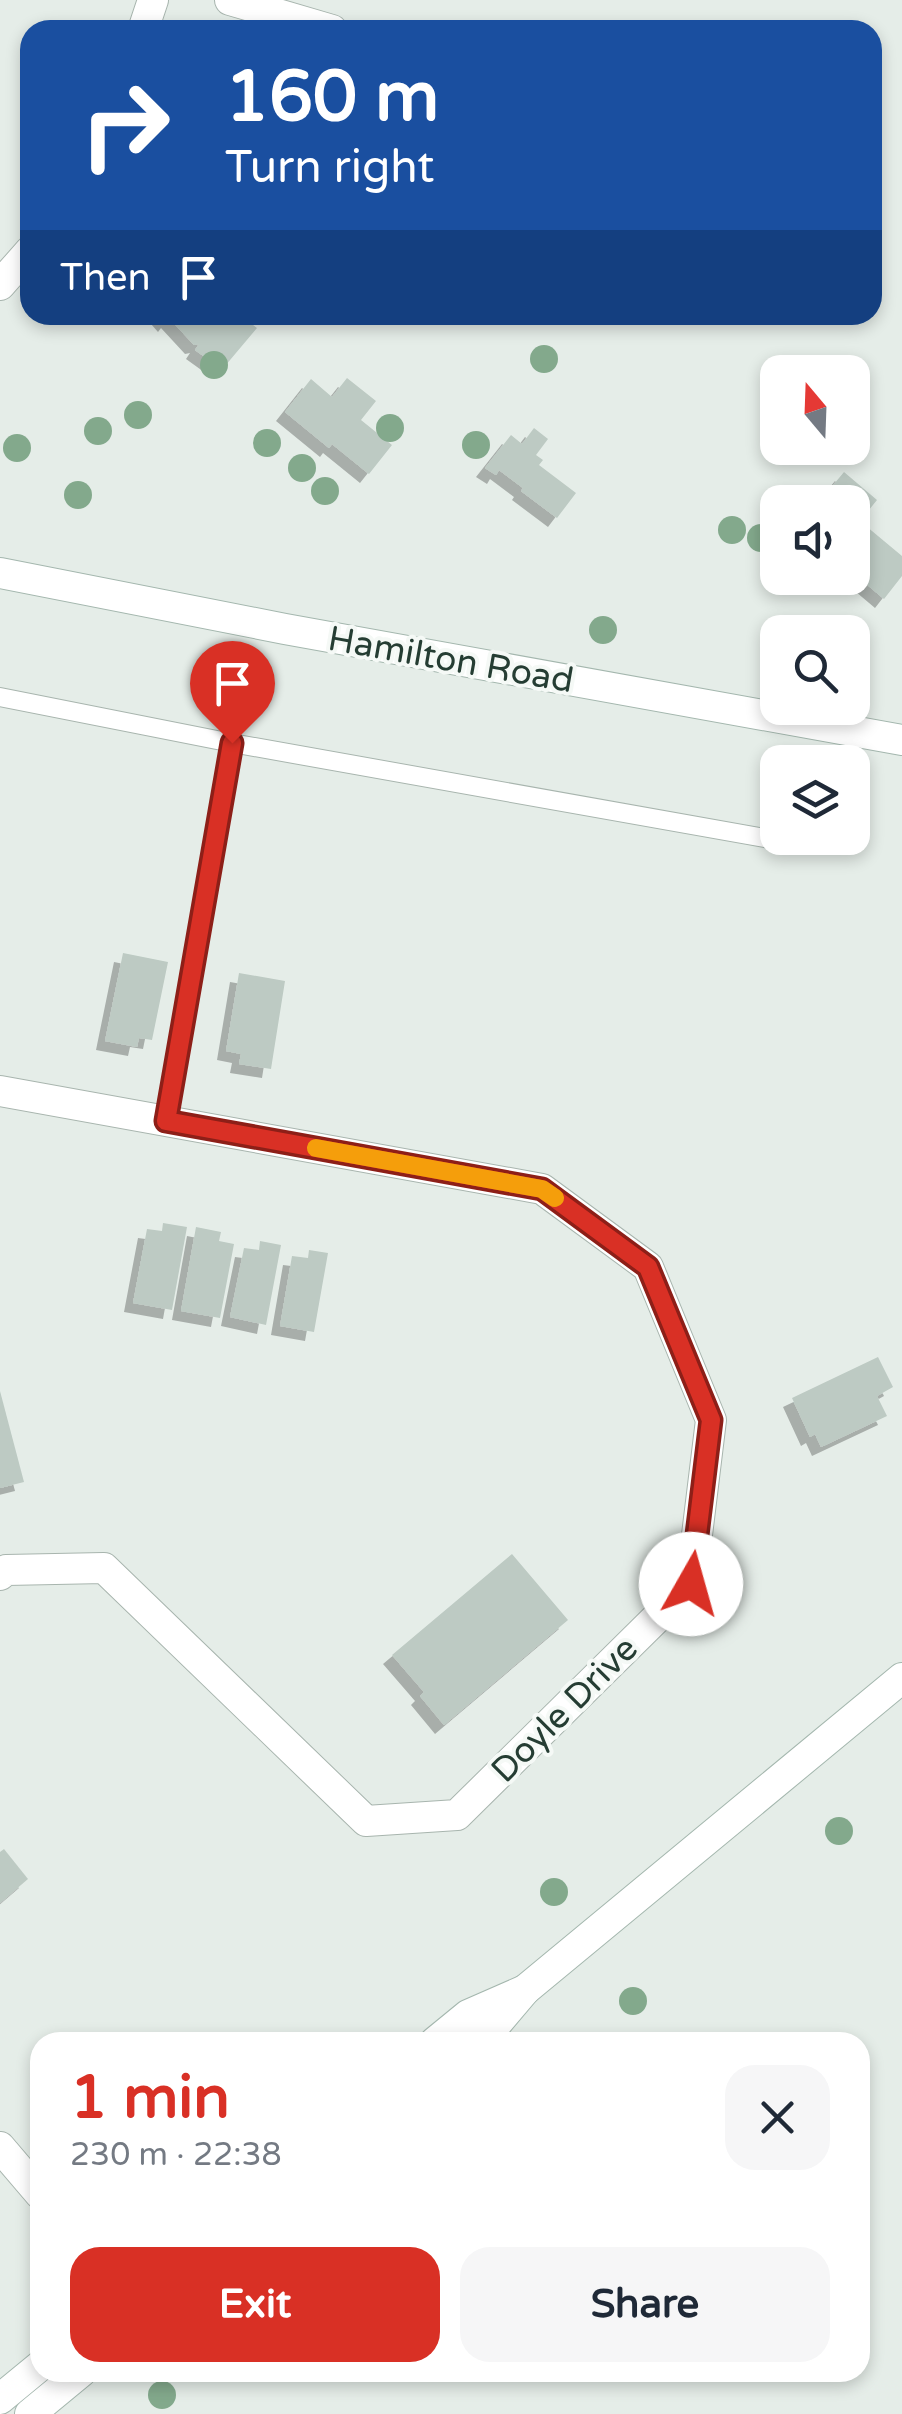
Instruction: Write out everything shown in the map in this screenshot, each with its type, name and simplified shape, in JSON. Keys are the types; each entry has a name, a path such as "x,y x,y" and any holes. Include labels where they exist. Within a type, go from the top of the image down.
{"street":[{"path":"230,0 298,20"},
{"path":"0,285 20,262"},
{"name":"Hamilton Road","path":"0,574 902,740"},
{"name":"Doyle Drive","path":"0,1091 542,1189 648,1267 711,1420 691,1584 457,1814 366,1821 104,1568 6,1570 0,1574"},
{"path":"490,2032 525,1990 902,1678"},
{"path":"447,2032 468,2015 525,1990"},
{"path":"0,2147 30,2182"},
{"path":"0,2399 30,2374"},
{"path":"30,2414 69,2382"}],"lane":[{"path":"0,698 760,837"},
{"path":"166,1121 232,743"}],"building":[{"path":"176,325 257,328 220,368 195,350 199,344 194,345"},
{"path":"347,378 376,401 361,420 392,445 369,474 285,412 311,379 332,397"},
{"path":"534,428 548,439 536,455 543,460 539,465 576,493 557,518 499,470 496,475 485,468 511,435 522,444"},
{"path":"844,472 859,485 833,485"},
{"path":"870,529 902,556 902,576 884,599 870,587"},
{"path":"123,953 168,962 152,1040 139,1038 137,1047 105,1041"},
{"path":"239,973 285,981 271,1069 239,1064 241,1054 226,1051"},
{"path":"163,1223 187,1227 172,1310 133,1303 147,1229 162,1231"},
{"path":"196,1227 221,1232 219,1241 234,1244 220,1318 181,1311"},
{"path":"260,1241 281,1245 266,1325 230,1317 244,1248 259,1250"},
{"path":"309,1250 328,1253 314,1332 280,1326 292,1256 308,1258"},
{"path":"878,1357 893,1387 877,1396 887,1416 821,1447 815,1434 810,1437 792,1398"},
{"path":"0,1391 24,1482 0,1488"},
{"path":"512,1554 568,1620 444,1725 420,1696 424,1692 392,1655"},
{"path":"4,1849 28,1879 0,1903 0,1852"}],"slow traffic":[{"path":"316,1148 542,1189 555,1198"}],"route":[{"path":"232,743 166,1121 542,1189 648,1267 711,1420 691,1584"}]}
